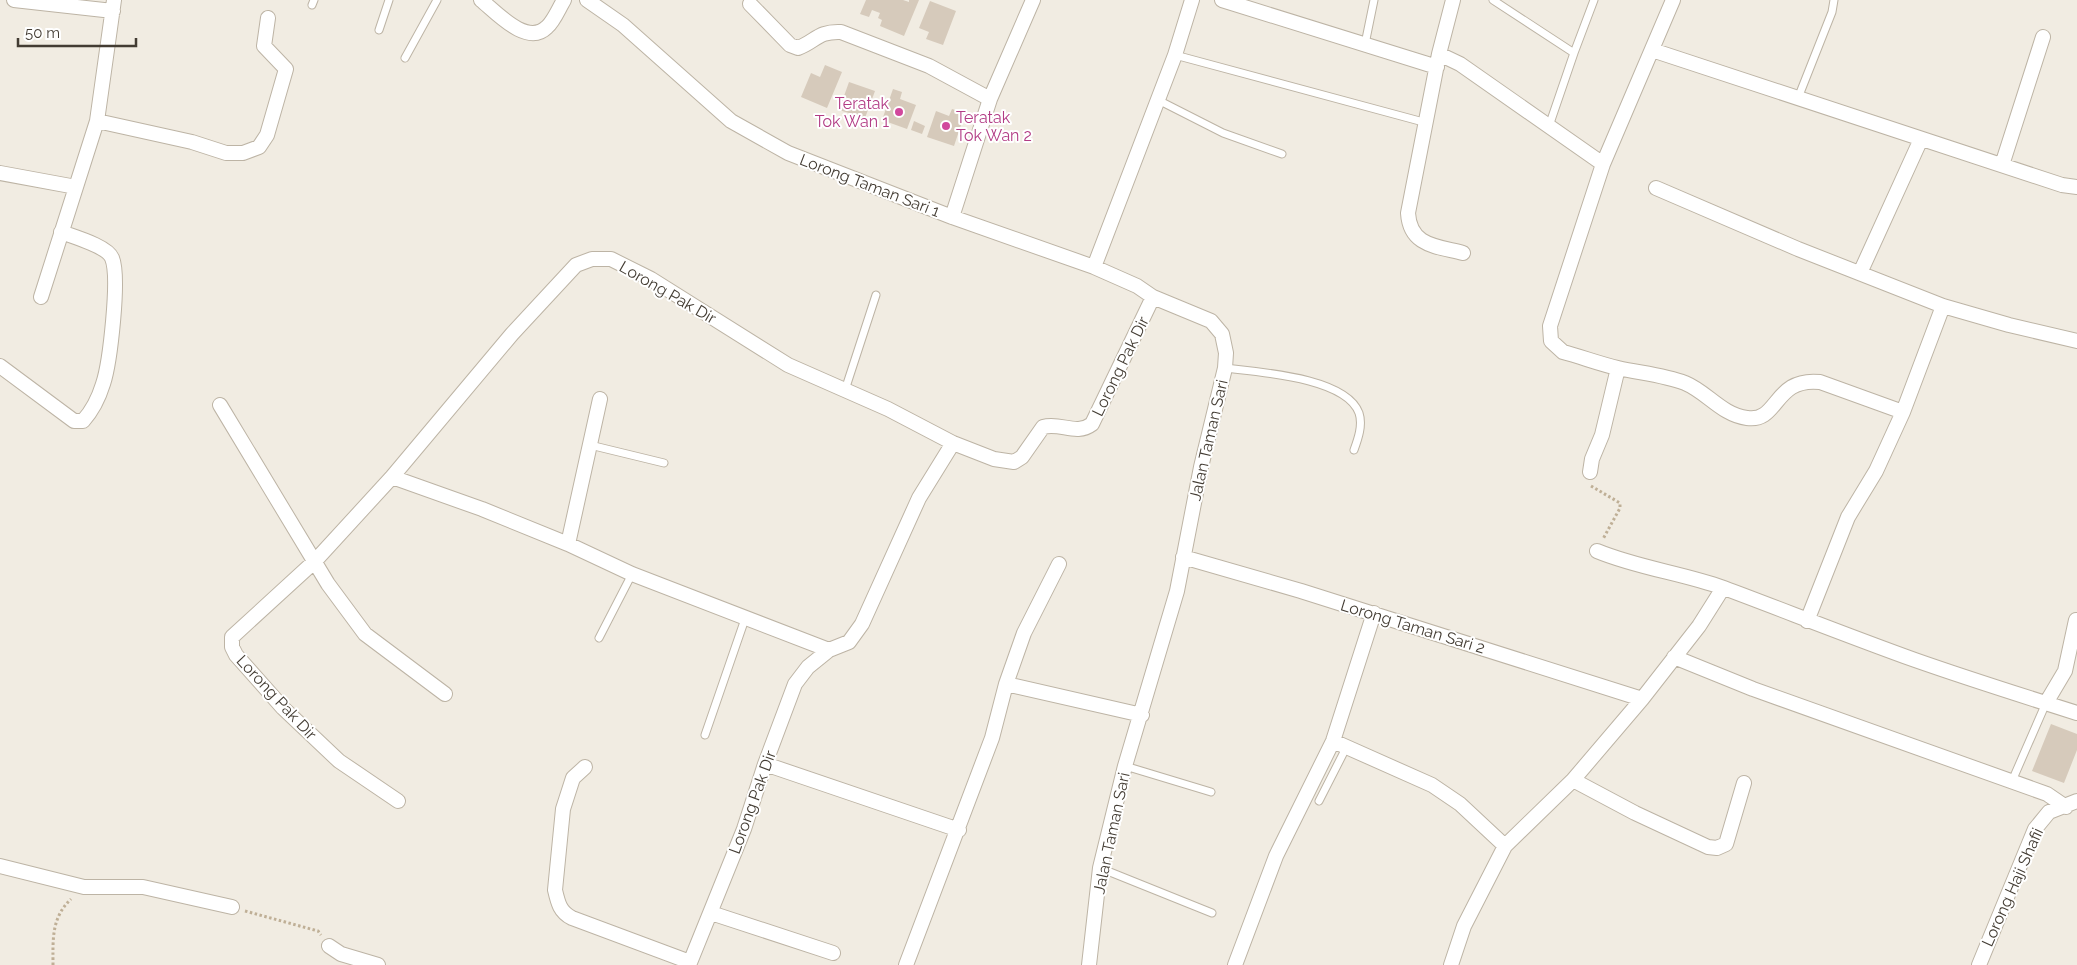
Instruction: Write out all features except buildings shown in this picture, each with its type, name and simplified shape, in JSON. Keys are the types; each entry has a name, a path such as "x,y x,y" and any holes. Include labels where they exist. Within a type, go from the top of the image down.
{"street":[{"path":"14,0 114,5 97,121 41,297"},
{"path":"481,0 520,30 532,34 547,28 564,0"},
{"name":"Lorong Taman Sari 1","path":"587,0 623,25 731,121 788,153 952,217 1094,267"},
{"path":"952,217 990,99 1033,0"},
{"path":"1094,267 1175,55 1192,0"},
{"path":"1222,0 1365,44 1460,64 1603,164"},
{"path":"1452,0 1410,193 1408,213 1410,229 1416,237 1425,242 1463,253"},
{"path":"1673,0 1603,164 1550,326 1550,334 1556,348 1563,352 1618,368 1686,384 1731,414 1748,419 1760,418 1773,406 1786,388 1809,380 1820,382 1903,412"},
{"path":"750,4 790,45 798,48 818,34 828,31 841,32 929,66 990,99"},
{"path":"97,121 192,142 226,153 243,153 259,147 267,135 286,69 264,46 268,18"},
{"path":"2002,165 2042,37"},
{"path":"1652,50 2062,185 2077,188"},
{"path":"1860,274 1921,138"},
{"path":"0,173 76,187"},
{"path":"1656,188 1798,249 1943,306 2009,325 2077,341"},
{"path":"0,366 74,422 83,421 90,412 103,383 109,349 115,274 112,256 100,247 61,232"},
{"name":"Lorong Pak Dir","path":"398,801 338,761 283,708 236,655 232,647 232,636 315,561 392,477 512,334 576,265 592,259 611,259 651,279 788,365 888,409 953,443 994,459 1014,462 1022,457 1043,427 1051,425 1084,430 1092,424 1099,414 1153,297"},
{"name":"Jalan Taman Sari","path":"1089,965 1100,868 1125,766 1142,715 1177,591 1182,557 1201,467 1225,368 1226,353 1222,334 1211,321 1153,297 1137,286 1094,267"},
{"path":"1807,621 1848,517 1876,471 1903,412 1943,306"},
{"path":"1590,472 1592,459 1602,435 1618,368"},
{"path":"568,544 600,399"},
{"path":"220,405 328,584 365,634 445,694"},
{"name":"Lorong Pak Dir","path":"690,964 744,829 765,764 795,684 808,666 829,650 849,642 862,624 919,498 953,443"},
{"path":"392,477 482,509 568,544 632,574 829,650"},
{"path":"1597,551 1642,567 1670,572 1723,588 1807,621 1917,660 2077,713"},
{"name":"Lorong Taman Sari 2","path":"1182,557 1374,613 1642,699"},
{"path":"906,965 959,830 992,738 1006,684 1024,633 1059,564"},
{"path":"1451,965 1464,926 1505,846 1573,780 1642,699 1699,626 1723,588"},
{"path":"1235,965 1276,856 1333,742 1374,613"},
{"path":"2046,703 2065,671 2076,620"},
{"path":"1674,657 1753,689 2012,781 2071,804"},
{"path":"1006,684 1142,715"},
{"path":"1333,742 1432,785 1460,804 1505,846"},
{"path":"765,764 959,830"},
{"path":"585,767 573,778 563,809 555,890 558,903 564,914 572,918 690,964"},
{"path":"1573,780 1635,813 1708,847 1717,848 1726,844 1744,783"},
{"name":"Lorong Haji Shafii","path":"1979,965 2035,829 2049,812 2071,804"},
{"path":"0,866 84,887 143,887 232,907"},
{"path":"710,913 832,953"},
{"path":"329,946 341,954 378,965"}],"lane":[{"path":"379,30 389,0"},
{"path":"405,58 437,0"},
{"path":"1365,44 1374,0"},
{"path":"1493,0 1574,53"},
{"path":"1548,126 1594,0"},
{"path":"1798,98 1832,12 1834,0"},
{"path":"1175,55 1426,123"},
{"path":"1158,100 1223,132 1282,154"},
{"path":"845,390 876,295"},
{"path":"1225,368 1299,377 1349,400 1359,413 1360,431 1354,450"},
{"path":"590,445 664,463"},
{"path":"599,638 632,574"},
{"path":"705,735 745,618"},
{"path":"2012,781 2046,703"},
{"path":"1319,802 1346,748"},
{"path":"1125,766 1211,792"},
{"path":"1100,868 1212,913"}],"path":[{"path":"1590,472 1591,486 1620,503 1620,508 1597,551"},
{"path":"53,965 54,923 62,907 84,887"},
{"path":"232,907 318,931 329,946"}],"place":[{"name":"Teratak Tok Wan 1","path":"899,112"},
{"name":"Teratak Tok Wan 2","path":"946,126"}]}
